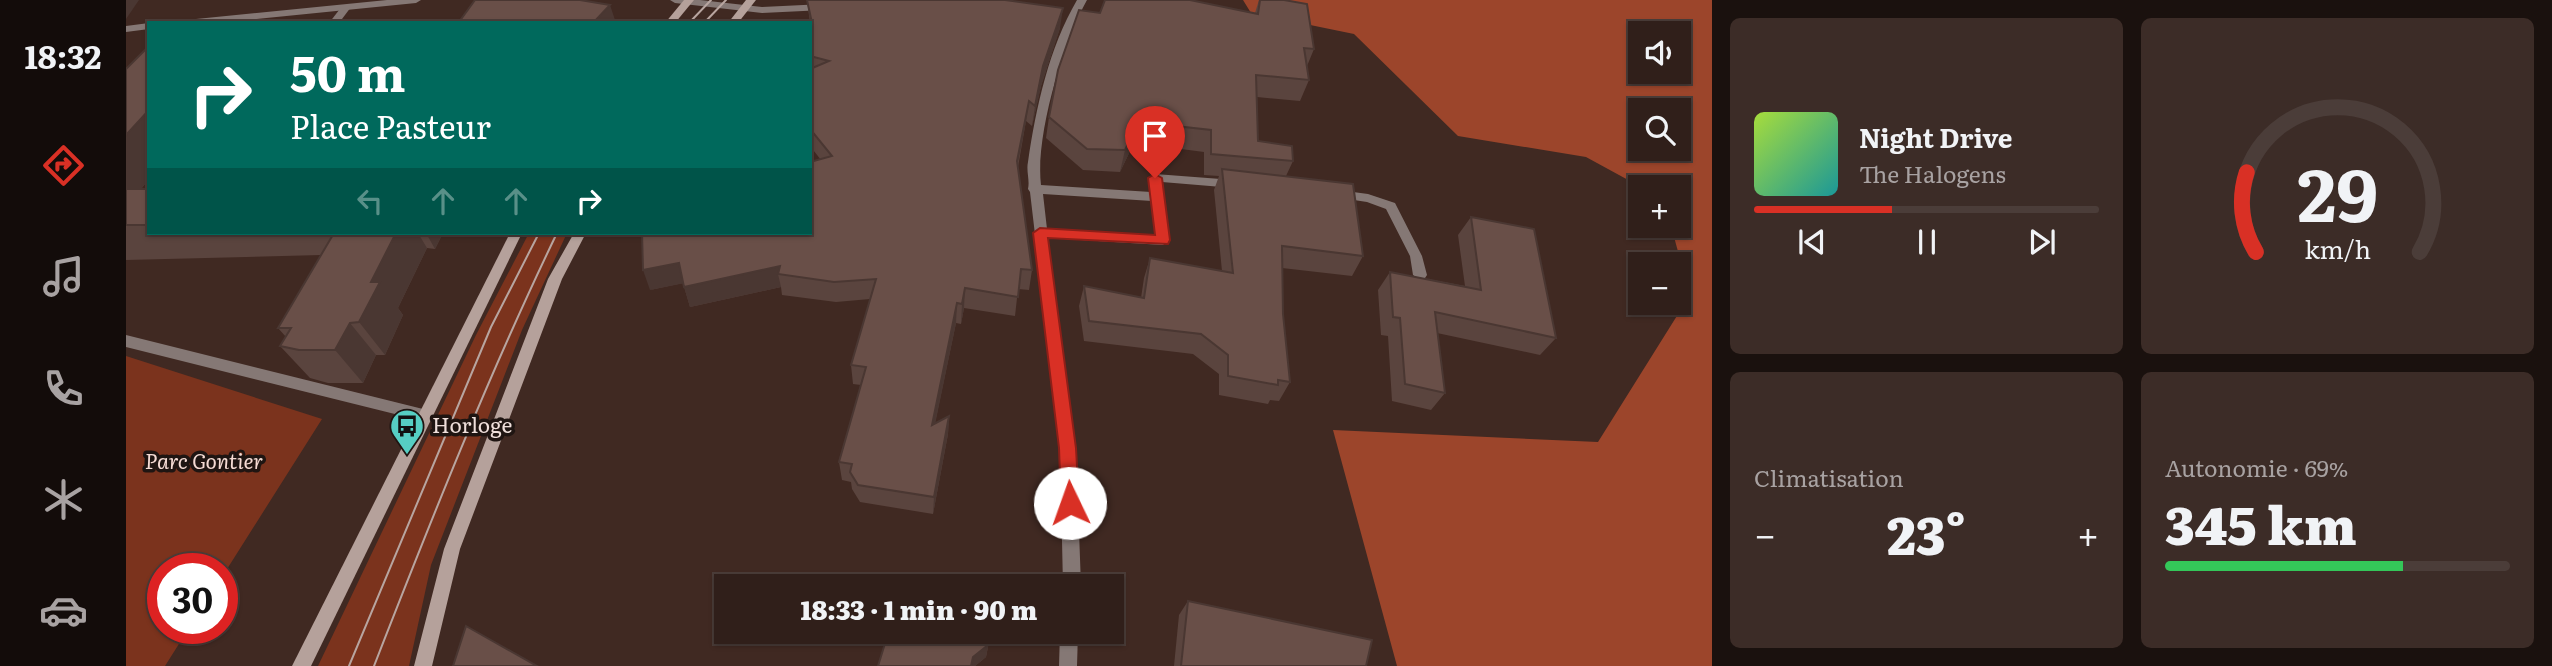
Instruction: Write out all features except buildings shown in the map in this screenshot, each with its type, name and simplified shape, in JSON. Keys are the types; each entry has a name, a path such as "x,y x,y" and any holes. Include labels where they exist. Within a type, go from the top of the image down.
{"main road":[{"path":"735,21 751,0"},
{"path":"671,21 683,1"},
{"path":"301,666 515,235"},
{"path":"424,666 452,549 555,279 579,235"}],"street":[{"path":"206,21 416,0"},
{"path":"1072,574 1068,448 1033,166 1065,17 1082,0"},
{"path":"683,1 762,10 831,6"},
{"path":"336,21 346,7"},
{"path":"126,29 147,26"},
{"path":"1040,233 1163,240 1155,178 1247,185"},
{"path":"1034,189 1157,197"},
{"path":"1321,192 1368,198 1391,206 1416,256 1420,275"},
{"path":"126,341 427,416"},
{"path":"1068,666 1069,644"}],"green space":[{"path":"528,235 566,235 522,330 431,565 409,666 318,666 476,335"},
{"name":"Parc Gontier","path":"126,356 322,419 237,553 147,553 147,644 179,644 165,666 126,666"}],"shaded area":[{"path":"1243,0 1712,0 1712,666 1397,666 1333,430 1598,442 1677,315 1691,315 1691,252 1678,252 1674,238 1691,238 1691,175 1628,175 1628,180 1586,157 1458,136 1354,34 1251,13"}],"tram line":[{"path":"691,21 711,0"},
{"path":"706,21 726,0"},
{"path":"349,666 491,327 538,235"},
{"path":"374,666 484,393 556,235"}],"place":[{"name":"Horloge","path":"407,456"}],"route":[{"path":"1070,503 1068,448 1040,233 1163,240 1155,178"}]}
